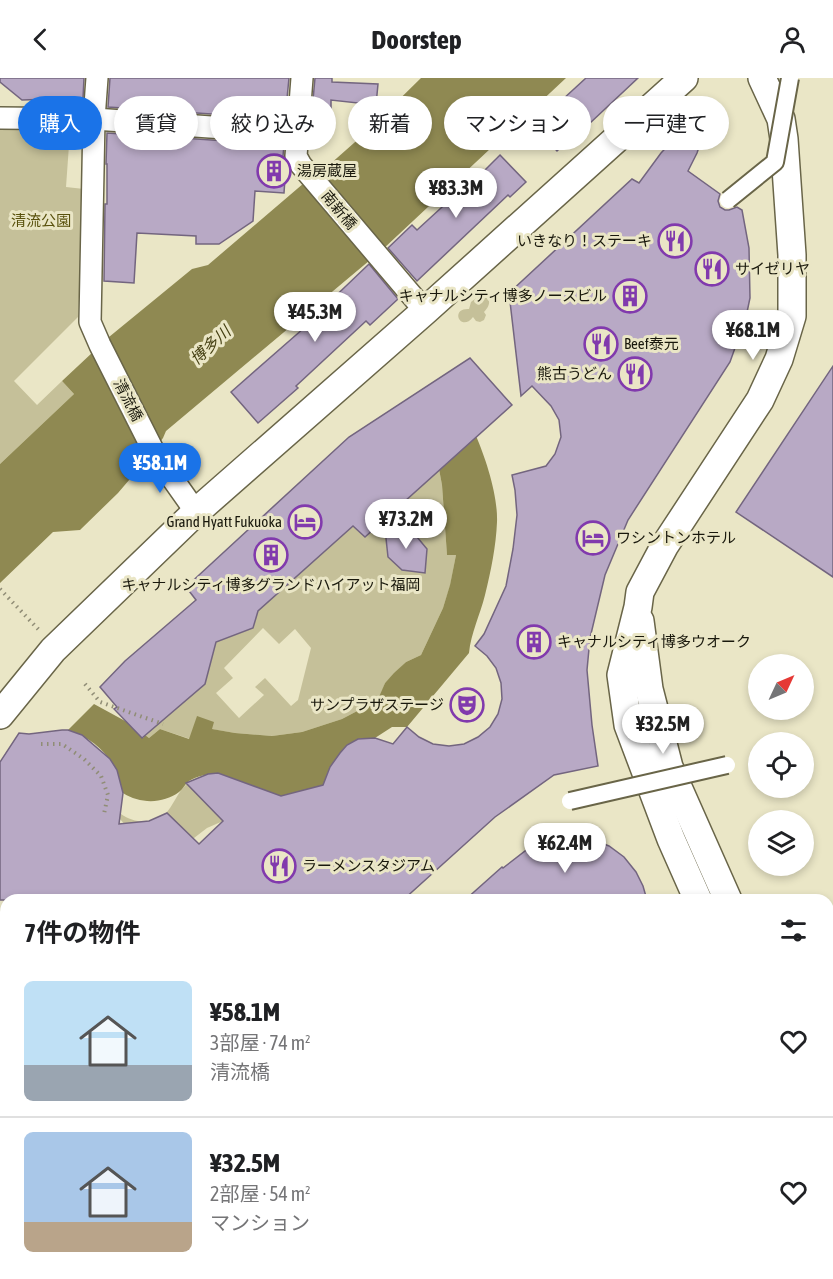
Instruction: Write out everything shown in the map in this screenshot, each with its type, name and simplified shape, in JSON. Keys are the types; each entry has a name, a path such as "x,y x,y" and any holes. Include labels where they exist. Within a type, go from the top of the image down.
{"street":[{"name":"清流橋","path":"96,96 97,78"},
{"path":"301,96 302,78"},
{"path":"0,715 53,650 196,512 425,311 684,78"},
{"path":"695,894 671,839 628,725 621,675 640,592 665,545 760,399 779,359 792,316 792,255 784,139 781,119 762,78"},
{"path":"728,200 775,162 790,78"},
{"path":"0,118 18,118"},
{"path":"102,120 210,127"},
{"name":"清流橋","path":"93,150 90,322 155,454 196,512"},
{"name":"南新橋","path":"297,150 296,156 301,165 425,311"},
{"path":"638,608 649,689 669,767 725,894"},
{"path":"570,801 727,765"}],"path":[{"path":"0,589 40,631"},
{"path":"85,684 100,702 163,724"},
{"path":"41,744 62,744 84,759 101,776 108,795 104,814"}],"green space":[{"name":"清流公園","path":"0,127 18,128 18,150 69,150 66,187 84,189 78,317 14,381 37,405 62,381 74,394 0,464"},
{"path":"480,295 487,298 489,302 484,312 486,315 484,320 476,321 473,317 469,321 461,321 458,315 460,312 469,309 471,302"},
{"path":"439,469 447,555 456,555 450,586 443,608 421,655 406,662 385,683 380,697 342,719 302,732 272,736 235,733 211,729 197,717 190,739 160,729 149,738 145,735 205,684 216,642 253,628 258,611 353,526 365,537","holes":["263,628 279,644 295,629 311,648 298,700 291,706 265,678 255,687 264,695 239,718 216,693 233,678 224,668"]},
{"path":"218,773 281,796 207,828 172,855 173,878 119,818 121,814 143,822 160,818 168,811 180,791 190,782 201,776"}],"water":[{"name":"博多川","path":"421,78 566,78 547,96 444,96 444,150 489,150 382,250 166,431 147,459 118,493 80,530 53,532 0,583 0,464 74,394 62,381 109,337 192,269 208,265 348,148 432,150 432,96 403,96"},
{"path":"476,436 491,478 497,512 496,540 487,586 469,653 407,727 392,727 375,738 358,739 347,745 330,767 323,785 281,796 217,773 189,781 180,791 166,799 151,801 130,797 123,793 116,771 105,754 89,740 68,730 94,704 127,722 143,738 145,735 149,738 160,729 189,739 197,716 214,722 212,729 272,736 302,732 342,719 379,697 385,683 394,673 406,662 421,655 443,608 456,555 447,555 439,469"}],"building":[{"path":"0,78 84,78 83,96 18,97 0,82"},
{"path":"110,78 289,78 287,96 210,96 210,114 198,113 198,96 114,96 114,107 108,107"},
{"path":"315,78 332,78 332,82 378,84 377,96 348,96 348,102 336,101 336,96 313,96"},
{"path":"586,78 638,78 619,96 603,96 603,111 591,122 591,96 566,96"},
{"path":"107,133 114,133 114,150 198,150 198,139 210,140 210,150 284,150 286,164 284,193 255,191 253,221 219,244 196,244 196,236 137,233 134,283 104,281"},
{"path":"664,150 698,150 688,171 720,194 718,201 720,207 729,210 737,207 742,210 749,248 750,298 746,317 730,362 628,520 605,575 590,638 587,670 598,766 554,775 495,817 410,894 0,894 0,762 19,733 68,730 82,735 110,759 117,770 123,793 119,824 149,821 167,813 199,844 223,821 186,783 208,774 218,773 281,796 323,785 330,767 340,753 347,745 358,739 375,738 393,744 407,727 419,737 433,744 449,746 464,744 478,737 490,727 498,714 502,699 501,683 496,668 475,646 484,634 506,586 517,515 512,475 546,466 555,454 561,437 559,420 551,406 532,386 521,396 509,293 632,179 639,183"},
{"path":"500,155 526,182 510,197 508,195 417,281 388,248 412,225 417,230 465,186 467,188"},
{"path":"369,264 398,299 370,325 366,321 296,386 298,388 258,423 231,392 304,328"},
{"name":"キャナルシティ博多グランドハイアット福岡","path":"470,358 512,405 365,537 353,526 258,611 253,628 216,642 205,684 142,738 114,709 117,707 100,687 125,661 196,600 186,587 349,437"},
{"path":"833,366 833,577 736,512"},
{"path":"385,529 412,531 427,549 425,573 402,570 388,557"},
{"path":"558,835 574,835 609,846 624,857 636,872 645,894 472,894 502,867 542,841"}],"place":[{"name":"湯房蔵屋","path":"274,171"},
{"name":"いきなり！ステーキ","path":"675,241"},
{"name":"サイゼリヤ","path":"712,269"},
{"name":"キャナルシティ博多ノースビル","path":"630,296"},
{"name":"Beef泰元","path":"601,344"},
{"name":"熊古うどん","path":"635,374"},
{"name":"Grand Hyatt Fukuoka","path":"305,522"},
{"name":"ワシントンホテル","path":"593,538"},
{"name":"キャナルシティ博多グランドハイアット福岡","path":"271,555"},
{"name":"キャナルシティ博多ウオーク","path":"534,642"},
{"name":"サンプラザステージ","path":"467,705"},
{"name":"ラーメンスタジアム","path":"279,866"}]}
